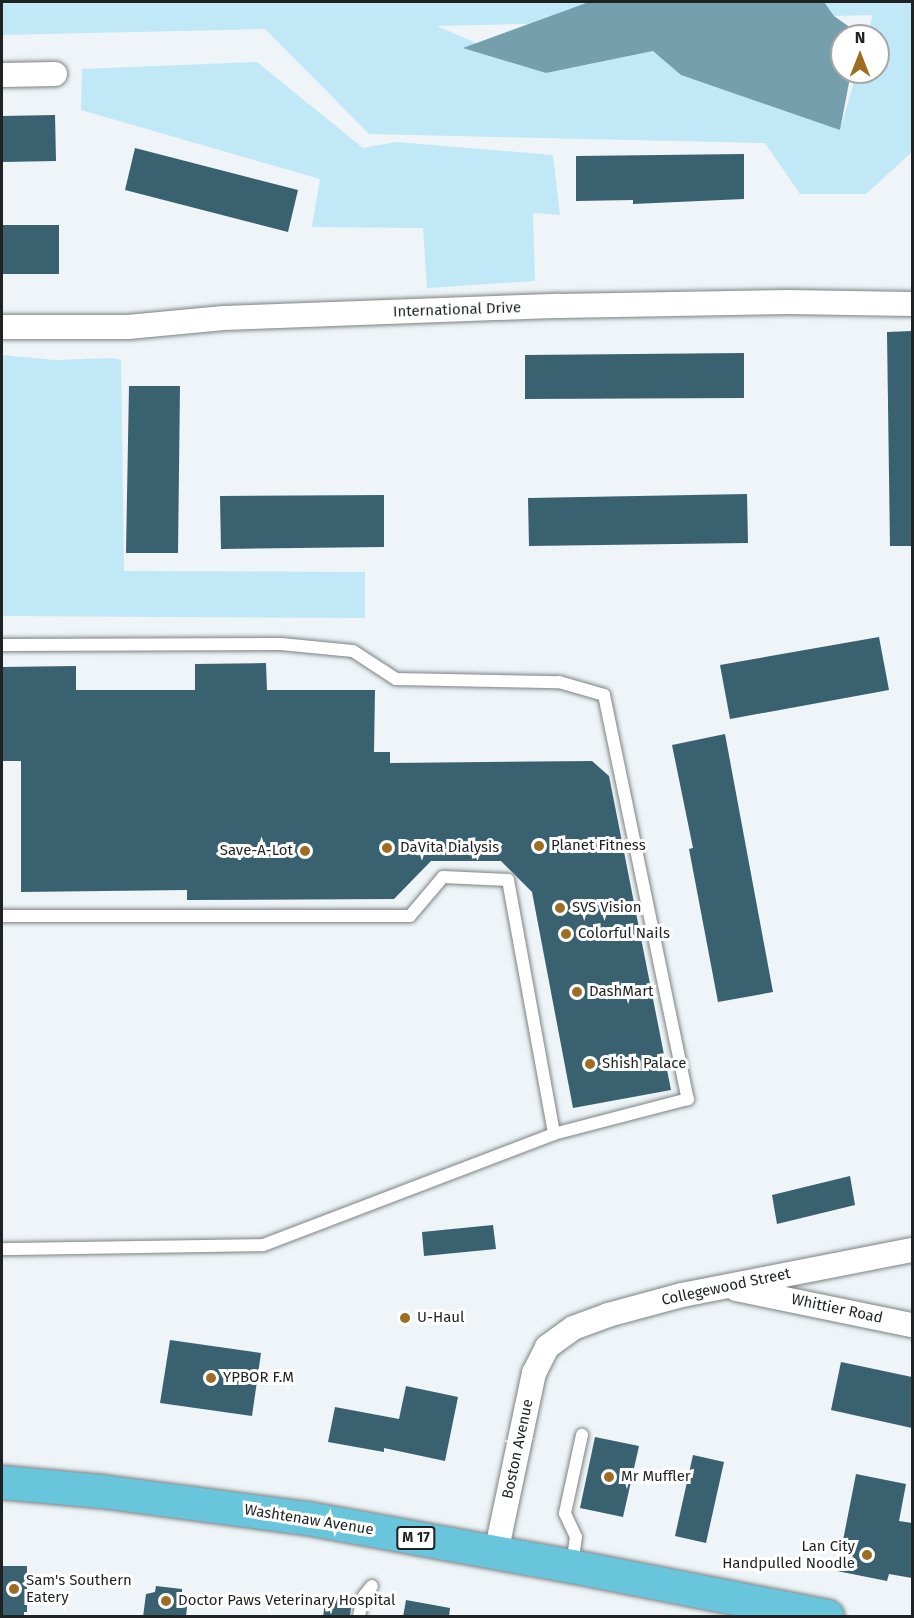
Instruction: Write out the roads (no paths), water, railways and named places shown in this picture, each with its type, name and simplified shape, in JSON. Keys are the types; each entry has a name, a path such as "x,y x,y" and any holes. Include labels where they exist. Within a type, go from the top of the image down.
{"main road":[{"name":"Washtenaw Avenue","path":"2,1482 229,1507 572,1566 827,1617"}],"street":[{"path":"2,75 55,74"},
{"name":"International Drive","path":"2,327 128,327 224,318 560,306 788,302 912,304"},
{"name":"Collegewood Street","path":"547,1347 573,1328 608,1315 682,1295 912,1250"},
{"name":"Whittier Road","path":"726,1287 912,1325"},
{"name":"Boston Avenue","path":"496,1553 534,1372 547,1347"}],"lane":[{"path":"2,645 281,644 353,651 396,680 559,682 604,695 688,1099 554,1134 263,1245 2,1249"},
{"path":"2,916 410,916 443,877 508,880 554,1134"},
{"path":"572,1566 576,1538 565,1513 582,1435"},
{"path":"359,1617 363,1598 372,1586"}],"place":[{"name":"Planet Fitness","path":"539,846"},
{"name":"DaVita Dialysis","path":"387,848"},
{"name":"Save-A-Lot","path":"305,851"},
{"name":"SVS Vision","path":"560,908"},
{"name":"Colorful Nails","path":"566,934"},
{"name":"DashMart","path":"577,992"},
{"name":"Shish Palace","path":"590,1064"},
{"name":"U-Haul","path":"405,1318"},
{"name":"YPBOR F.M","path":"211,1378"},
{"name":"Mr Muffler","path":"609,1477"},
{"name":"Lan City Handpulled Noodle","path":"867,1555"},
{"name":"Sam's Southern Eatery","path":"14,1589"},
{"name":"Doctor Paws Veterinary Hospital","path":"166,1601"}]}
